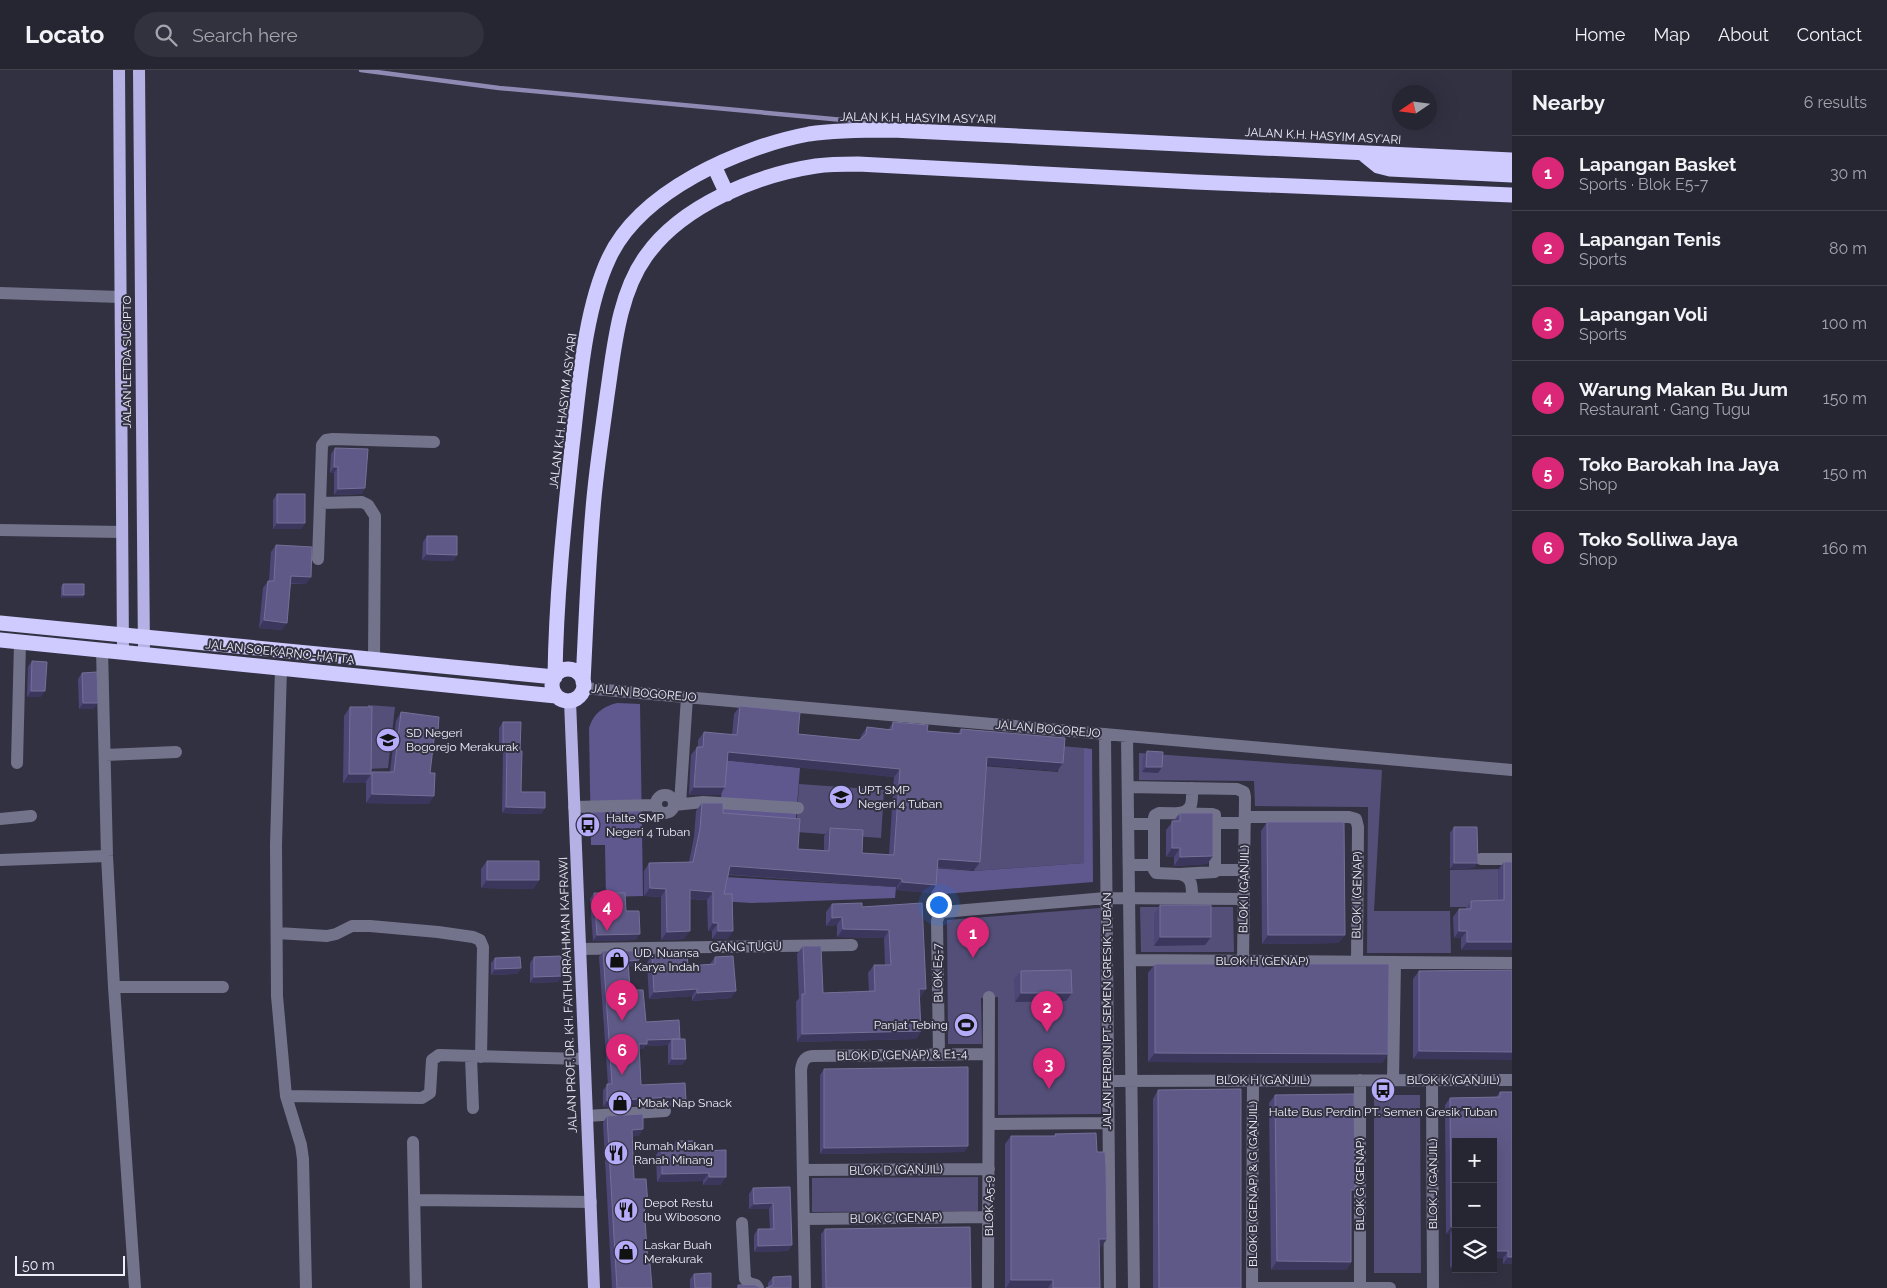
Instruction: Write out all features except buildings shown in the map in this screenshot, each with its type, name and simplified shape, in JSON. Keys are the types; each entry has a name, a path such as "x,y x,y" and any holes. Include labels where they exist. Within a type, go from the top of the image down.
{"highway":[{"name":"JALAN K.H. HASYIM ASY'ARI","path":"555,677 558,589 579,388 590,319 605,266 617,244 637,220 665,196 714,166 748,151 785,140 817,133 851,130 915,131 1512,160"},
{"path":"1362,153 1378,166 1390,169 1512,175"},
{"path":"583,685 578,673 563,670 555,677 552,687 563,698 579,696 583,685 587,582 593,508 612,362 622,312 632,281 654,246 671,229 727,194 754,182 795,170 818,166 858,164 1195,182 1512,195"},
{"path":"714,166 727,194"},
{"name":"JALAN SOEKARNO-HATTA","path":"0,624 555,677"},
{"name":"JALAN SOEKARNO-HATTA","path":"0,640 144,653 563,698"}],"main road":[{"name":"JALAN LETDA SUCIPTO","path":"118,70 123,651"},
{"name":"JALAN LETDA SUCIPTO","path":"139,70 144,653"},
{"path":"118,155 140,155"},
{"path":"390,679 392,661"},
{"name":"JALAN PROF. DR. KH. FATHURRAHMAN KAFRAWI","path":"563,698 574,808 594,1288"}],"street":[{"path":"0,293 120,297"},
{"path":"318,559 322,448 326,440 333,438 434,442"},
{"path":"320,503 362,502 374,511 376,520 374,659"},
{"path":"0,530 122,532"},
{"path":"17,762 20,642"},
{"path":"102,649 107,856 135,1288"},
{"path":"281,668 276,845 276,996 286,1096 301,1145 303,1160 306,1288"},
{"name":"JALAN BOGOREJO","path":"583,685 687,697 1512,770"},
{"path":"677,804 687,697"},
{"name":"JALAN PERDIN PT. SEMEN GRESIK TUBAN","path":"1104,734 1110,1288"},
{"name":"JALAN PERDIN PT. SEMEN GRESIK TUBAN","path":"1127,736 1134,1288"},
{"path":"105,754 176,752"},
{"name":"BLOK I (GANJIL)","path":"1128,787 1240,789 1245,794 1243,961"},
{"path":"1179,813 1186,812 1192,805 1192,788"},
{"path":"574,808 656,805 658,799 665,796 671,798 677,804 703,802 798,808"},
{"path":"1216,870 1216,817 1213,814 1158,813 1154,816 1154,870 1157,874 1213,873 1216,870 1244,870"},
{"path":"0,819 31,816"},
{"name":"BLOK I (GENAP)","path":"1245,820 1349,817 1356,819 1358,827 1357,962"},
{"path":"1216,823 1245,820"},
{"path":"1128,824 1154,824"},
{"path":"0,860 107,856"},
{"path":"1481,859 1512,859"},
{"path":"1129,865 1154,865"},
{"path":"1179,874 1191,880 1192,899"},
{"path":"1106,898 1244,899"},
{"name":"BLOK E5-7","path":"939,1054 937,921 941,914 948,911 1106,898"},
{"path":"277,933 327,936 352,926 370,926 473,937 480,940 482,947 473,1108"},
{"name":"GANG TUGU","path":"580,949 852,946"},
{"name":"BLOK H (GENAP)","path":"1130,960 1512,963"},
{"path":"1393,1080 1395,962"},
{"path":"114,987 223,987"},
{"name":"BLOK A5-9","path":"988,1288 989,997"},
{"name":"BLOK D (GENAP) & E1-4","path":"803,1170 801,1066 805,1058 814,1056 989,1054"},
{"path":"286,1096 422,1098 430,1093 432,1060 439,1055 584,1059"},
{"name":"BLOK B (GENAP) & G (GANJIL)","path":"1252,1288 1253,1080"},
{"name":"BLOK G (GENAP)","path":"1360,1080 1360,1288"},
{"name":"BLOK H (GANJIL)","path":"1108,1081 1393,1080"},
{"name":"BLOK K (GANJIL)","path":"1393,1080 1512,1080"},
{"name":"BLOK J (GANJIL)","path":"1432,1080 1433,1288"},
{"path":"587,1116 665,1112"},
{"path":"989,1124 1108,1123"},
{"path":"413,1142 416,1288"},
{"name":"BLOK D (GANJIL)","path":"803,1170 989,1169"},
{"path":"803,1170 805,1288"},
{"path":"414,1200 590,1202"},
{"name":"BLOK C (GENAP)","path":"804,1219 989,1217"},
{"path":"742,1223 745,1279 749,1283 756,1284 758,1288"},
{"path":"1252,1288 1390,1288"}],"shaded area":[{"path":"617,703 640,704 643,896 606,897 605,845 591,845 589,728 593,718 599,711"},
{"path":"368,705 395,707 388,768 367,769"},
{"path":"1061,746 1084,748 1084,863 974,871 982,766 1058,772"},
{"path":"1084,748 1092,749 1093,882 931,895 933,868 974,871 1084,863"},
{"path":"1139,753 1382,770 1374,911 1450,911 1451,953 1367,953 1368,807 1255,806 1254,781 1139,780"},
{"path":"724,760 800,768 793,856 718,838"},
{"path":"799,784 884,790 881,838 796,832"},
{"path":"1498,869 1498,907 1450,907 1450,870"},
{"path":"725,877 896,887 895,898 752,903 719,901"},
{"path":"1140,907 1233,907 1234,952 1141,952"},
{"path":"1100,908 1101,1114 998,1115 998,997 981,998 982,1044 948,1044 947,920"},
{"path":"1374,1095 1420,1095 1421,1273 1374,1273"},
{"path":"978,1177 978,1211 812,1212 812,1178"}],"waterway":[{"path":"361,70 499,88 876,123"}],"place":[{"name":"SD Negeri Bogorejo Merakurak","path":"388,740"},
{"name":"UPT SMP Negeri 4 Tuban","path":"841,797"},
{"name":"Halte SMP Negeri 4 Tuban","path":"588,825"},
{"name":"Warung Makan Bu Jum","path":"607,931"},
{"name":"Lapangan Basket","path":"973,958"},
{"name":"UD. Nuansa Karya Indah","path":"617,960"},
{"name":"Toko Barokah Ina Jaya","path":"622,1021"},
{"name":"Panjat Tebing","path":"966,1025"},
{"name":"Lapangan Tenis","path":"1047,1032"},
{"name":"Toko Solliwa Jaya","path":"622,1075"},
{"name":"Lapangan Voli","path":"1049,1089"},
{"name":"Halte Bus Perdin PT. Semen Gresik Tuban","path":"1383,1090"},
{"name":"Mbak Nap Snack","path":"620,1103"},
{"name":"Rumah Makan Ranah Minang","path":"616,1153"},
{"name":"Depot Restu Ibu Wibosono","path":"626,1210"},
{"name":"Laskar Buah Merakurak","path":"626,1252"}]}
